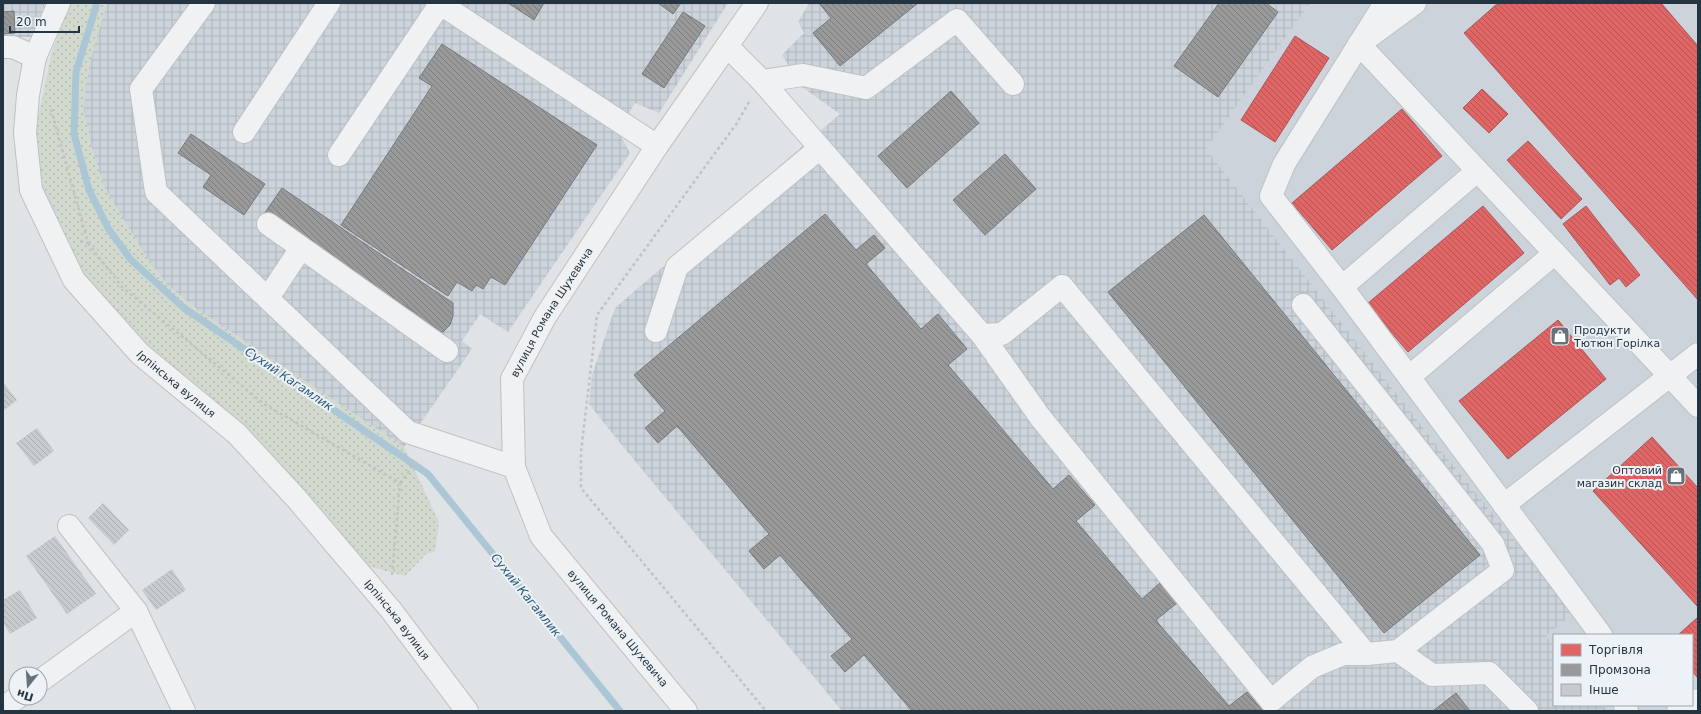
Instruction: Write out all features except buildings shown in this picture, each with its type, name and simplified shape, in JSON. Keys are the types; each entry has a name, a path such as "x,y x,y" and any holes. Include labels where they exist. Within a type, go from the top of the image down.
{"street":[{"name":"Ірпінська вулиця","path":"59,3 35,57 28,95 25,133 31,190 74,280 140,354 237,434 296,498 391,610 468,711"},
{"path":"204,3 141,89 156,192 408,432 514,467"},
{"path":"244,132 329,3"},
{"path":"339,155 440,3 657,146"},
{"name":"вулиця Романа Шухевича","path":"686,711 541,536 514,467 512,379 545,317 657,146 757,3"},
{"path":"1385,3 1284,164 1271,196 1342,287 1599,634"},
{"path":"1359,44 1415,3"},
{"path":"762,82 803,75 866,88 958,20 1013,84"},
{"path":"1359,44 1698,406"},
{"path":"728,46 762,82 982,334 1040,417 1271,701 1312,667 1344,654 1366,654 1398,651 1503,570 1493,544 1303,305"},
{"path":"3,47 13,47 35,57"},
{"path":"656,331 677,267 820,148"},
{"path":"1342,287 1477,171"},
{"path":"268,224 447,351"},
{"path":"268,298 301,248"},
{"path":"1409,377 1555,253"},
{"path":"982,334 1002,334 1062,286 1366,654"},
{"path":"1504,505 1698,354"},
{"path":"69,526 136,611 184,711"},
{"path":"48,675 136,611"},
{"path":"1398,651 1432,675 1489,673 1527,711"},
{"path":"1678,711 1688,710 1692,706"}],"path":[{"path":"762,82 738,123 597,315 581,452 581,488 766,711"},
{"path":"49,103 88,243 122,287 264,404 400,483"},
{"path":"52,235 88,243"},
{"path":"391,610 393,564 400,483 419,458"}],"shaded area":[{"path":"3,3 45,3 33,37 3,37"},
{"path":"70,3 107,3 93,50 85,87 84,112 92,149 104,187 144,253 167,285 198,310 404,447 439,522 435,552 427,553 405,576 360,564 168,367 85,277 56,224 40,185 35,131 52,52"},
{"path":"107,3 728,3 659,113 635,103 618,131 630,153 508,332 480,314 462,341 472,349 404,447 198,310 167,285 144,253 104,187 92,149 84,112 85,87 93,50"},
{"path":"809,3 1310,3 1206,149 1439,448 1574,612 1546,636 1553,645 1553,706 1603,706 1607,711 842,711 589,404 592,375 615,308 840,114 802,87 782,55 804,33 798,22"},
{"path":"1310,3 1698,3 1698,711 1607,711 1603,706 1693,706 1693,634 1553,634 1553,645 1546,636 1573,612 1439,448 1206,149"}],"waterway":[{"name":"Сухий Кагамлик","path":"97,3 76,72 74,134 89,190 108,228 131,260 184,308 428,474 620,711"}],"place":[{"name":"Продукти Тютюн Горілка","path":"1560,336"},
{"name":"Оптовий магазин склад","path":"1676,476"}]}
